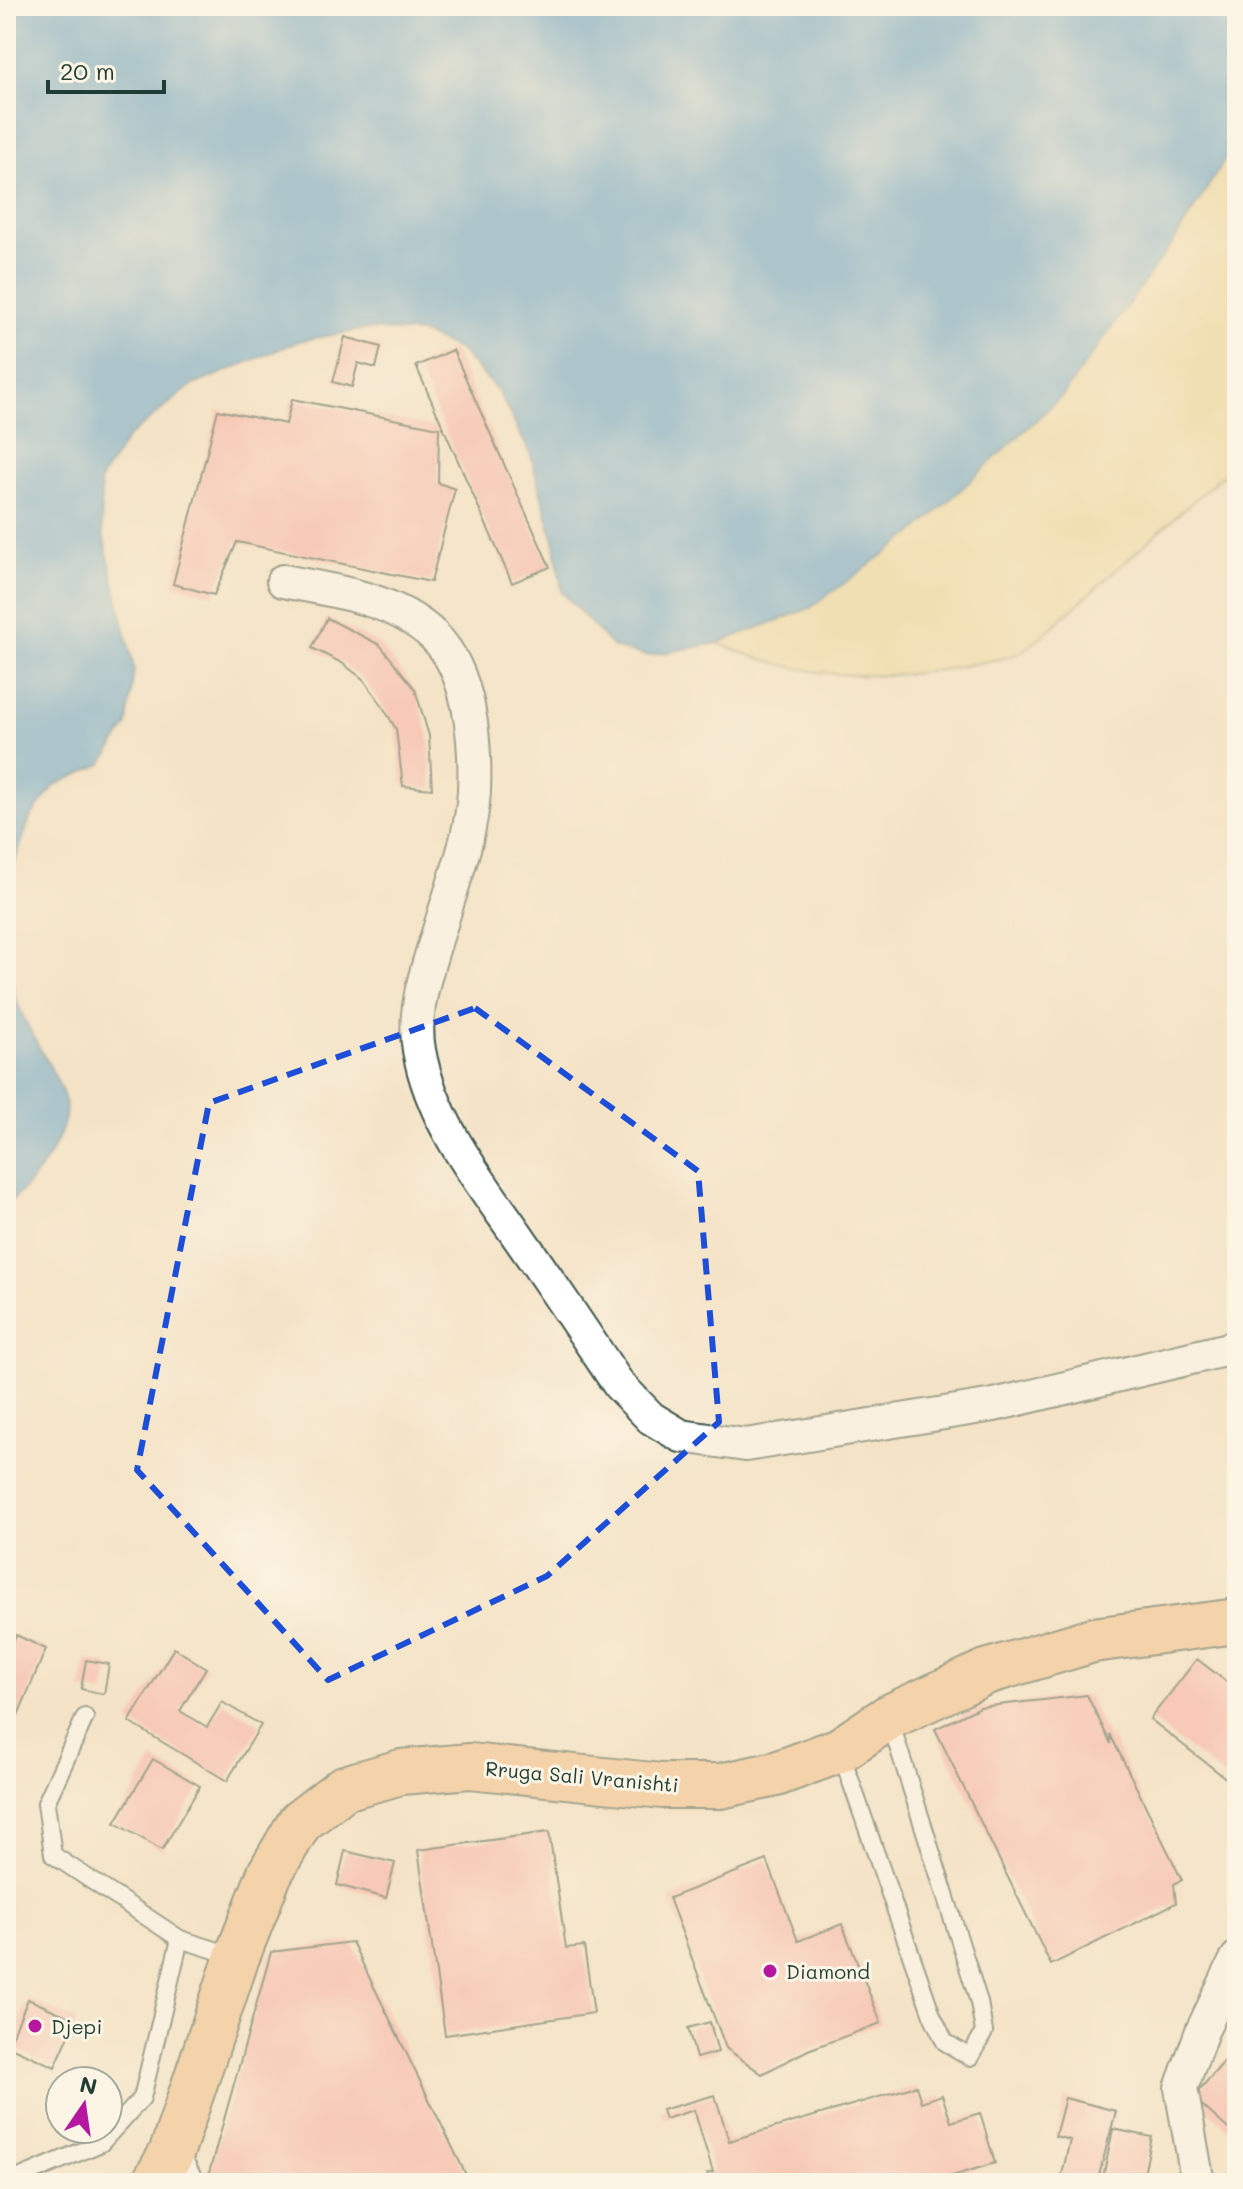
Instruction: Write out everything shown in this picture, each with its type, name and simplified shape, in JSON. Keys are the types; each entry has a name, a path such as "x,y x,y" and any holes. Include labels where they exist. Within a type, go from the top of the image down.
{"main road":[{"name":"Rruga Sali Vranishti","path":"171,2173 237,1957 270,1873 300,1822 344,1788 401,1772 470,1766 662,1786 720,1786 776,1774 840,1750 889,1717 986,1672 1093,1640 1237,1621"}],"street":[{"path":"283,581 381,603 436,638 459,675 471,733 474,792 462,852 422,992 418,1048 432,1093 456,1147 619,1385 651,1418 681,1436 746,1445 994,1405 1237,1347"},
{"path":"1198,2183 1181,2088 1202,2031 1237,1958"}],"lane":[{"path":"85,1717 46,1803 53,1855 180,1939 237,1957"},
{"path":"840,1750 932,2015 945,2042 970,2057 984,2032 979,2002 889,1717"},
{"path":"7,2183 101,2143 142,2098 180,1939"}],"highlighted area":[{"path":"475,1008 698,1171 719,1422 547,1576 328,1680 137,1470 209,1103"}],"sand":[{"path":"1237,140 1237,462 1050,629 1015,655 907,674 844,674 781,665 718,643 810,607 1176,238"}],"water":[{"path":"6,6 1237,6 1237,140 1176,238 1062,396 915,532 810,608 718,643 647,656 613,647 562,592 555,545 530,453 498,391 460,350 421,333 366,329 299,341 191,386 128,437 100,480 102,530 134,669 127,726 102,764 55,785 31,816 6,886"},
{"path":"6,889 8,947 14,990 23,1016 59,1085 66,1110 63,1125 48,1156 27,1185 6,1205"}],"building":[{"path":"345,337 381,347 376,368 358,363 352,387 333,382"},
{"path":"453,350 550,567 512,583 416,366"},
{"path":"292,399 439,428 438,483 455,489 431,582 237,542 214,595 173,584 218,410 286,424"},
{"path":"327,618 380,645 415,689 429,736 432,789 403,786 396,729 380,702 363,679 342,663 312,648"},
{"path":"16,1635 46,1649 10,1734 6,1733 6,1657"},
{"path":"174,1648 206,1668 180,1711 207,1727 222,1702 261,1725 227,1781 129,1722"},
{"path":"1197,1659 1237,1690 1237,1787 1150,1719"},
{"path":"86,1660 109,1664 104,1694 81,1689"},
{"path":"1087,1695 1111,1744 1110,1734 1182,1880 1174,1884 1176,1903 1051,1965 935,1729 980,1707"},
{"path":"153,1759 200,1786 162,1850 115,1823"},
{"path":"549,1832 566,1948 584,1946 594,2013 445,2035 418,1850"},
{"path":"345,1851 395,1863 386,1898 337,1885"},
{"path":"767,1860 798,1941 842,1924 881,2023 808,2050 762,2074 726,2048 669,1898"},
{"path":"352,1942 470,2183 216,2183 209,2173 271,1952"},
{"path":"28,1999 76,2020 56,2065 8,2046"},
{"path":"710,2022 718,2052 696,2058 688,2028"},
{"path":"1237,2047 1237,2137 1193,2097"},
{"path":"916,2086 921,2102 942,2095 951,2122 980,2113 995,2163 929,2183 710,2183 707,2174 713,2172 694,2110 665,2119 662,2110 715,2095 729,2141"},
{"path":"1065,2098 1116,2111 1097,2183 1060,2183 1070,2140 1055,2136"},
{"path":"1113,2129 1152,2137 1142,2183 1102,2183"}],"place":[{"name":"Diamond","path":"770,1971"},
{"name":"Djepi","path":"35,2026"}]}
